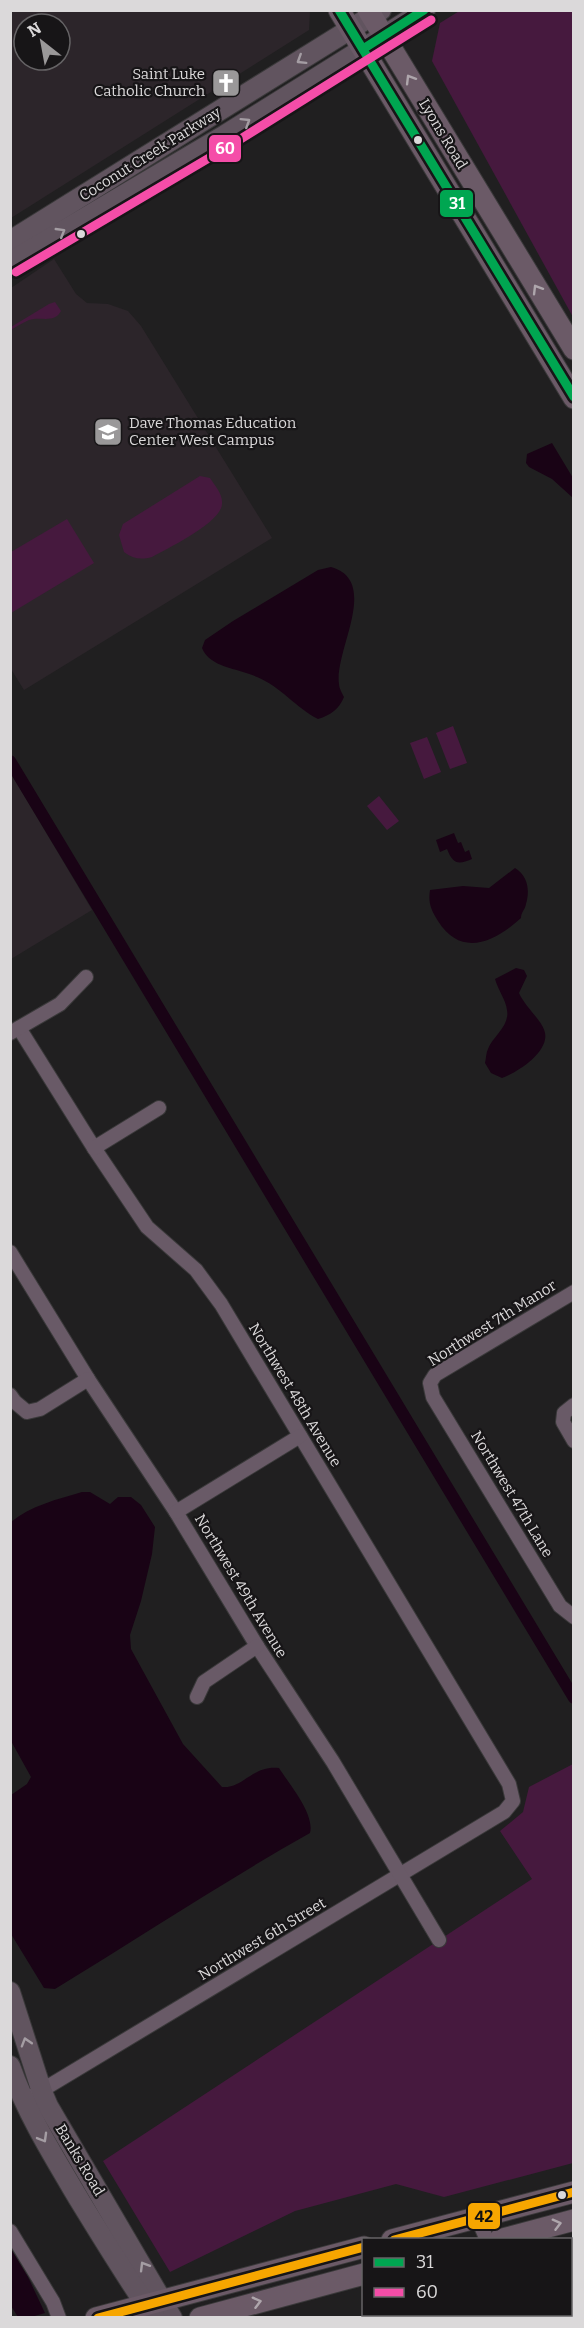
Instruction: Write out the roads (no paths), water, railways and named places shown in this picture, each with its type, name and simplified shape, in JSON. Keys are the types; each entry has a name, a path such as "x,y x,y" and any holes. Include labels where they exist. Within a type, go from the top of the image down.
{"main road":[{"name":"Lyons Road","path":"339,10 573,398"},
{"name":"Coconut Creek Parkway","path":"10,262 225,135 425,10"},
{"name":"Lyons Road","path":"374,12 384,36 573,349"},
{"name":"Coconut Creek Parkway","path":"10,240 374,12"},
{"name":"Banks Road","path":"10,1992 33,2096"},
{"name":"Banks Road","path":"10,2066 63,2132 158,2309"},
{"path":"400,2238 573,2192"},
{"path":"504,2238 573,2220"},
{"path":"96,2318 158,2309 362,2247"},
{"path":"200,2318 362,2274"}],"street":[{"path":"15,1030 60,1004 86,977"},
{"name":"Northwest 48th Avenue","path":"15,1030 147,1227 196,1270 221,1304 509,1784 513,1801"},
{"path":"94,1148 159,1108"},
{"name":"Northwest 49th Avenue","path":"10,1251 88,1379 176,1512 257,1646 333,1762 439,1940"},
{"name":"Northwest 7th Manor","path":"430,1383 435,1375 573,1292"},
{"path":"10,1395 27,1412 40,1409 88,1379"},
{"name":"Northwest 47th Lane","path":"430,1383 433,1397 560,1606 573,1617"},
{"path":"568,1409 562,1422 573,1441"},
{"path":"176,1512 300,1436"},
{"path":"197,1697 204,1682 257,1646"},
{"name":"Northwest 6th Street","path":"33,2096 504,1812 513,1801"},
{"path":"483,2216 499,2238"},
{"path":"483,2216 487,2238"},
{"path":"10,2231 53,2302 59,2318"}],"waterway":[{"path":"10,761 574,1698"}],"place":[{"name":"Saint Luke Catholic Church","path":"226,83"},
{"name":"Dave Thomas Education Center West Campus","path":"108,432"}]}
